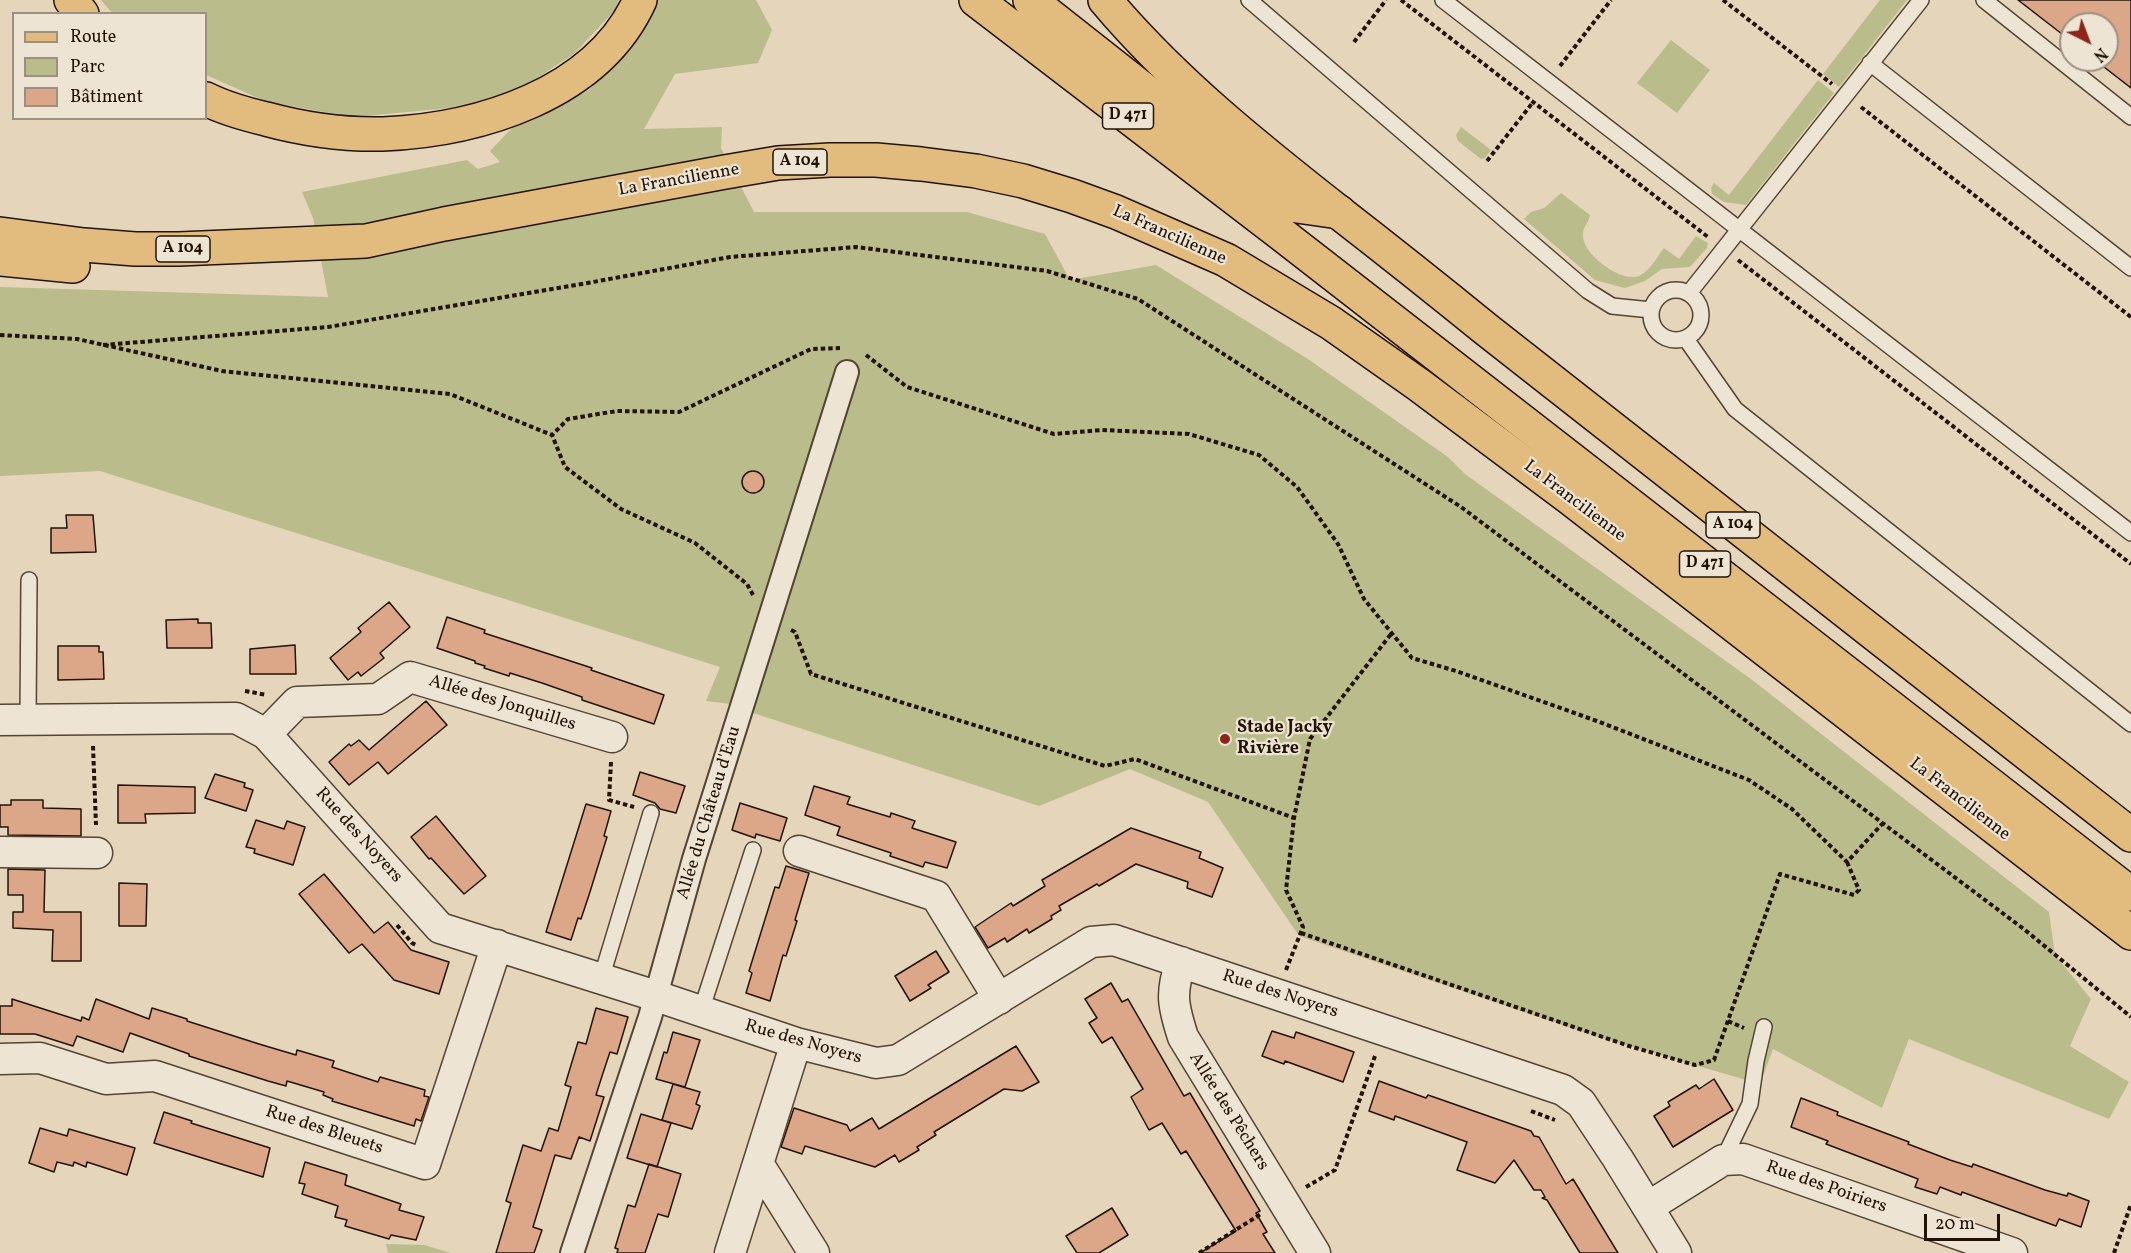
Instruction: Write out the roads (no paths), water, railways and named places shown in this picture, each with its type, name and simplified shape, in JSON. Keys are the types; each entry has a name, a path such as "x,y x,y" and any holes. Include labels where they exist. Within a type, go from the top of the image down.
{"main road":[{"path":"71,0 80,12"},
{"path":"207,99 243,113 296,127 333,132 381,134 453,126 520,106 564,84 611,44 626,26 640,0"},
{"name":"D 471","path":"976,0 1280,233 2131,894"},
{"name":"D 471","path":"1030,0 1290,205 1338,212"},
{"path":"1105,0 1140,41 1212,109 1338,212"},
{"name":"La Francilienne","path":"0,234 135,249 366,241 444,224 725,172 778,163 830,160 876,160 976,171 1071,196 1116,212 1226,260 1331,323 1570,498 2131,933"},
{"name":"A 104","path":"1338,212 1825,598 2131,835"},
{"path":"0,259 119,270 171,270 263,261 366,241"}],"street":[{"name":"Allée du Château d'Eau","path":"572,1253 656,996 694,859 847,372"},
{"name":"Allée des Jonquilles","path":"267,734 297,702 378,699 410,677 612,737"},
{"name":"Rue des Noyers","path":"14,720 236,718 267,734 440,928 796,1043 876,1063 898,1060 1091,942 1114,940 1563,1090 1581,1103 1676,1253"},
{"path":"799,851 936,896 999,999"},
{"path":"0,852 97,853"},
{"name":"Rue des Bleuets","path":"0,1059 40,1058 106,1079 156,1076 425,1164 497,945"},
{"name":"Allée des Pêchers","path":"1181,962 1174,982 1174,1009 1183,1037 1315,1253"},
{"path":"730,1253 796,1043"},
{"name":"Rue des Poiriers","path":"1723,1161 1743,1159 2012,1253"},
{"path":"1648,1207 1723,1161"},
{"path":"759,1165 814,1253"}],"lane":[{"path":"1249,0 1588,291 1612,306 1651,310"},
{"path":"1443,0 2131,532"},
{"path":"1689,293 1921,0"},
{"path":"1984,0 2131,117"},
{"path":"1870,63 2131,268"},
{"path":"1674,290 1689,293 1695,298 1702,313 1698,329 1686,339 1671,340 1657,332 1653,326 1651,310 1659,296 1674,290"},
{"path":"1686,339 1734,409 2131,724"},
{"path":"14,720 29,580"},
{"path":"601,979 651,813"},
{"path":"701,1011 753,850"},
{"path":"1723,1161 1750,1104 1764,1027"}],"place":[{"name":"Stade Jacky Rivière","path":"1225,739"}]}
